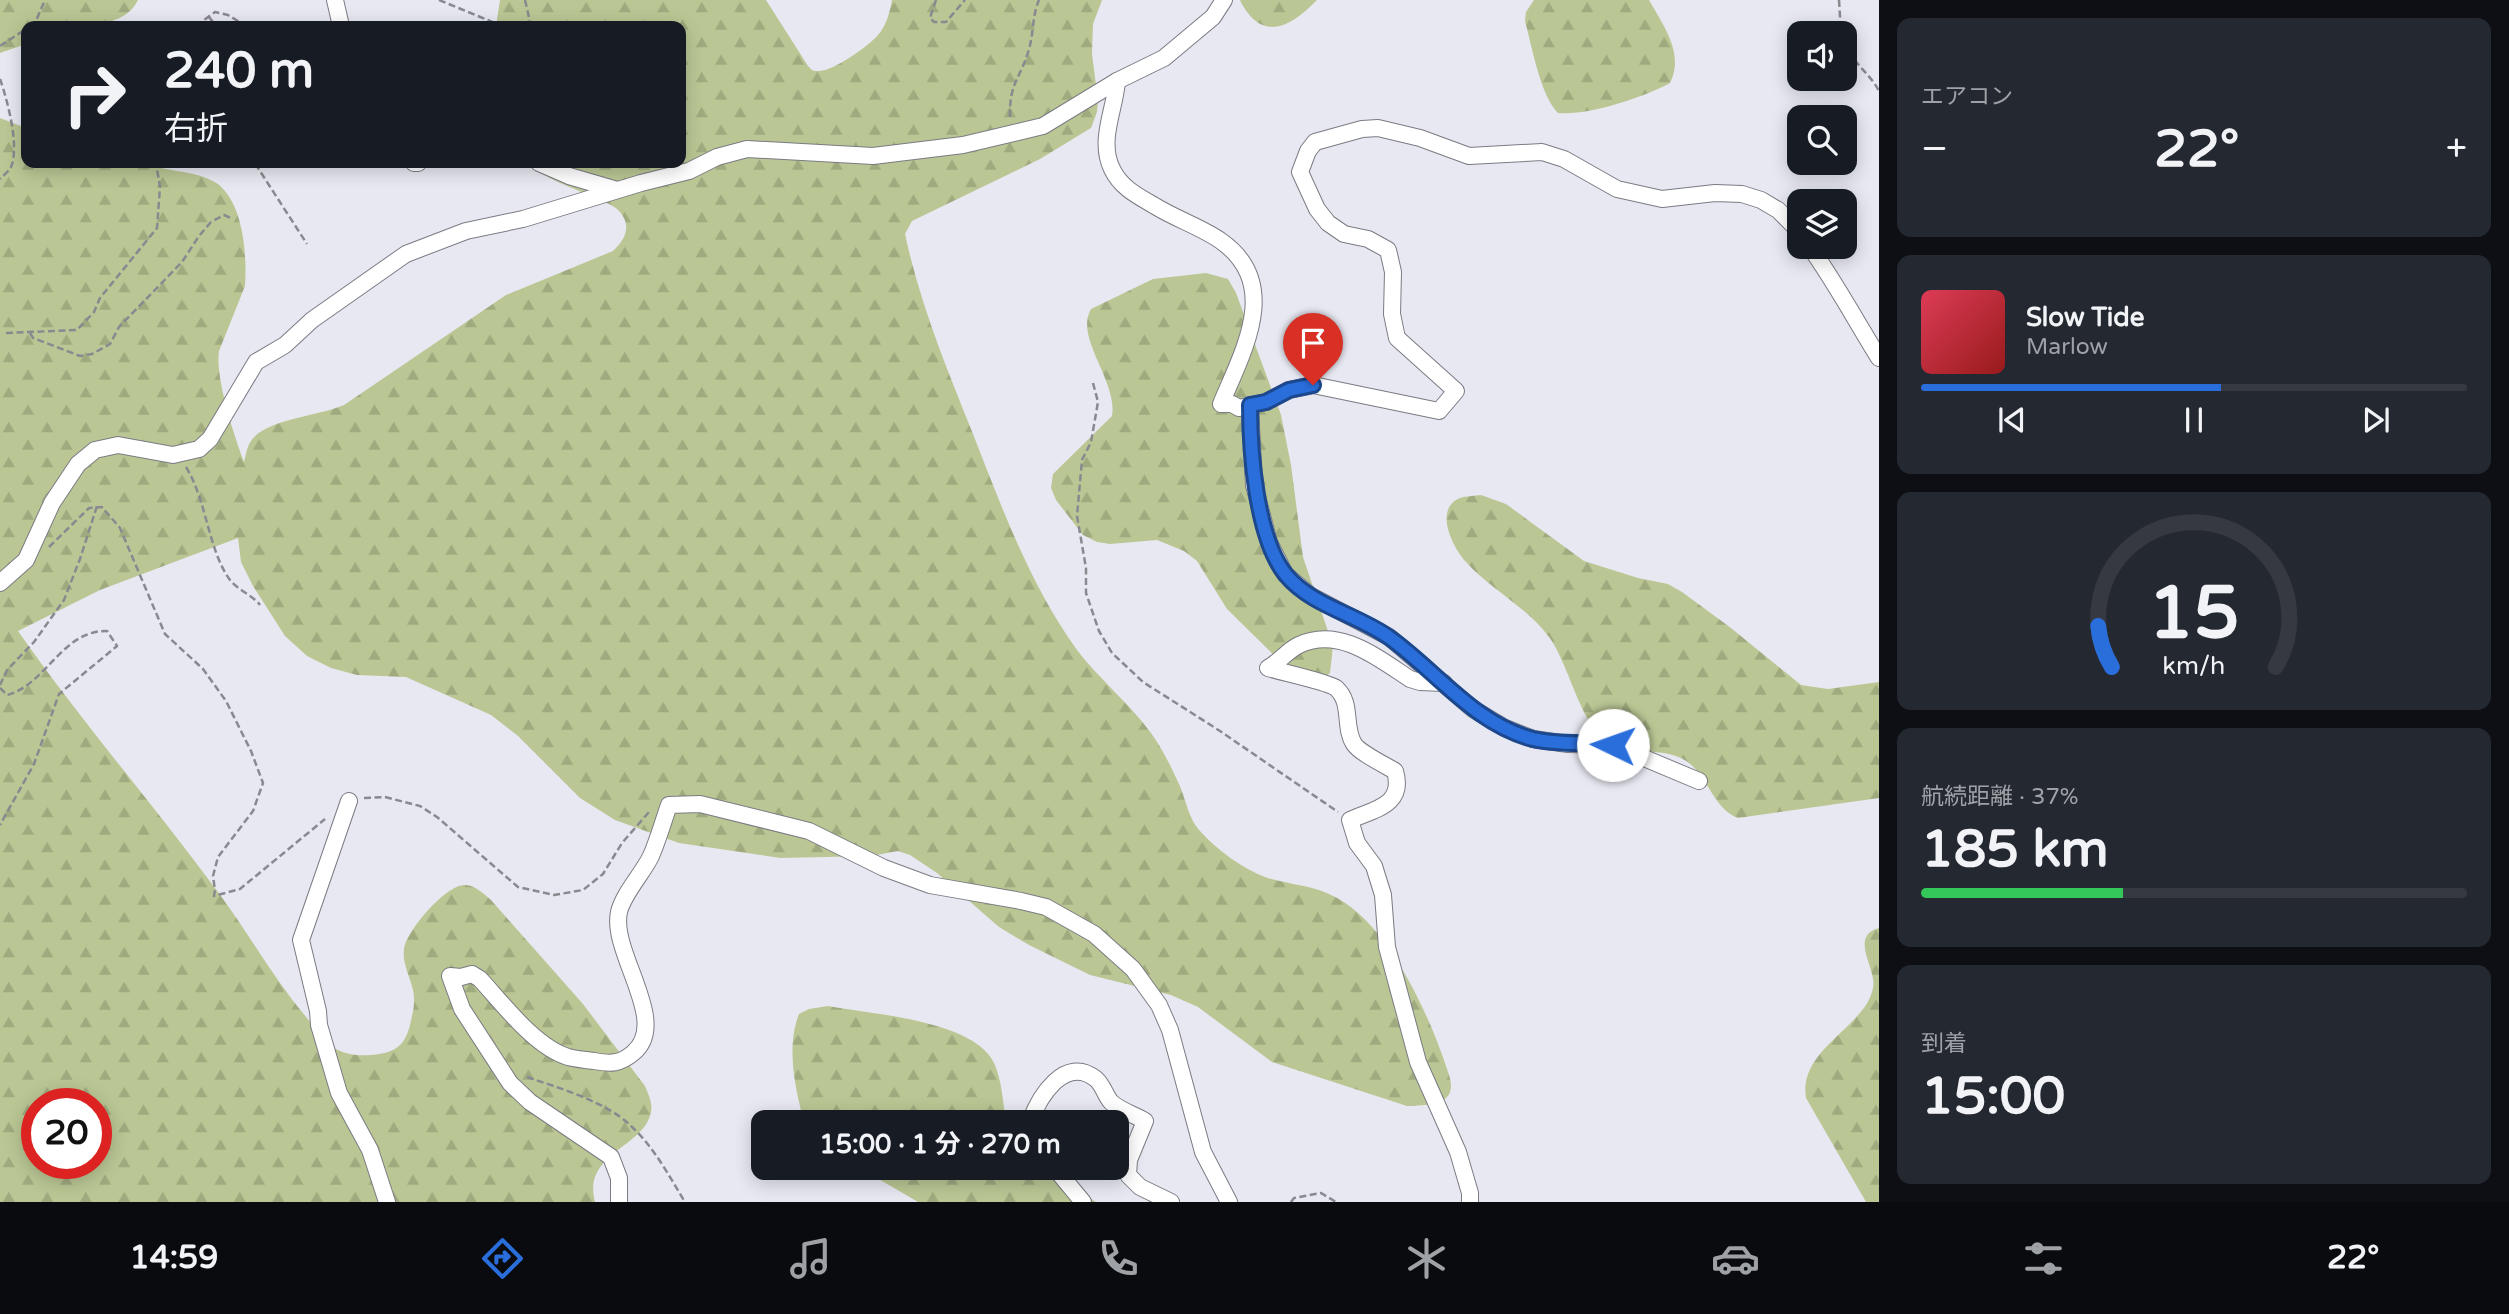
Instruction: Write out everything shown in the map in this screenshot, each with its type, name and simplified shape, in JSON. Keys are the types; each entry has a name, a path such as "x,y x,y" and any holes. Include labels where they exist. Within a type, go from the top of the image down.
{"street":[{"path":"335,0 340,21"},
{"path":"0,583 26,560 52,503 78,464 95,450 118,445 178,454 199,449 210,439 256,362 285,345 312,320 406,254 466,232 523,219 689,171 717,158 747,149 873,156 963,145 1043,126 1117,81 1164,58 1213,17 1224,0"},
{"path":"1117,81 1116,101 1108,120 1107,149 1112,168 1124,187 1175,219 1221,240 1247,267 1255,298 1249,338 1221,404 1232,404 1239,408 1266,402 1289,390 1313,385 1439,411 1456,391 1397,338 1392,314 1393,272 1388,250 1368,239 1344,234 1328,223 1317,209 1300,172 1308,151 1315,142 1362,129 1378,128 1420,138 1469,156 1542,152 1564,159 1617,189 1662,199 1715,193 1742,194 1761,200 1787,219"},
{"path":"551,168 617,190"},
{"path":"1819,259 1879,358"},
{"path":"1250,405 1254,485 1269,542 1285,574 1311,596 1389,637 1473,709 1505,728 1533,738 1568,744 1613,745 1699,781"},
{"path":"1444,683 1420,682 1353,644 1320,638 1297,646 1268,668 1335,687 1343,698 1348,729 1355,746 1395,771 1399,783 1395,796 1385,804 1350,820 1357,843 1374,866 1383,895 1387,947 1418,1062 1458,1152 1470,1192 1470,1202"},
{"path":"349,801 301,940 319,1026 339,1093 370,1150 387,1202"},
{"path":"619,1202 619,1178 611,1157 530,1102 510,1083 462,1009 450,976 472,974 481,979 540,1041 566,1056 608,1063 622,1062 638,1049 647,1022 636,980 625,957 618,926 620,909 651,856 669,805 700,804 809,831 884,868 930,885 1046,907 1094,934 1133,969 1159,1005 1170,1030 1203,1152 1229,1202"},
{"path":"1036,1110 1046,1090 1060,1076 1073,1072 1090,1075 1099,1082 1112,1103 1124,1110"},
{"path":"1129,1113 1144,1121 1129,1160"},
{"path":"1129,1176 1140,1187 1171,1202"},
{"path":"1065,1180 1083,1202"}],"path":[{"path":"36,21 45,0"},
{"path":"439,0 490,21"},
{"path":"525,0 530,21"},
{"path":"936,0 930,18 934,22 946,22 965,0"},
{"path":"1011,135 1010,97 1029,49 1033,18 1039,0"},
{"path":"1839,0 1840,21"},
{"path":"204,21 215,12 238,21"},
{"path":"209,17 212,21"},
{"path":"0,46 21,32"},
{"path":"1857,65 1873,79 1879,91"},
{"path":"0,79 12,129 13,155 11,168 0,179"},
{"path":"6,333 77,330 94,312 100,298 157,228 160,187 157,168"},
{"path":"258,168 307,244"},
{"path":"30,333 33,338 80,356 92,354 110,344 119,327 183,262 211,222 224,215 231,218"},
{"path":"1093,383 1098,401 1091,442 1083,460 1077,516 1086,568 1086,593 1099,631 1112,653 1143,682 1350,820"},
{"path":"178,454 195,482 219,559 231,582 260,605"},
{"path":"0,825 34,764 60,694 117,646 107,631 93,631 56,657 20,692 7,695 0,687 8,670 34,642 64,600 97,506"},
{"path":"26,560 41,555 89,508 102,507 120,528 165,634 203,669 226,701 251,751 263,783 253,811 218,857 213,876 214,896 240,889 327,817"},
{"path":"349,801 385,797 419,806 437,817 518,887 554,895 583,890 603,874 622,843 647,813 669,805"},
{"path":"523,1075 586,1098 630,1124 648,1144 685,1202"},
{"path":"1291,1202 1294,1198 1321,1193 1336,1202"}],"green space":[{"path":"0,0 138,0 130,11 110,21 21,21 21,46 0,53"},
{"path":"500,0 766,0 808,66 817,71 831,68 873,40 885,23 892,0 1102,0 1093,24 1092,54 1098,100 1091,128 1040,159 912,221 905,234 918,286 944,361 1006,518 1031,573 1060,625 1086,661 1151,733 1181,788 1193,821 1207,839 1230,858 1256,873 1329,894 1350,906 1370,924 1404,972 1431,1026 1449,1075 1450,1093 1446,1098 1433,1104 1407,1106 1272,1062 1198,1007 1171,995 1090,975 1029,945 999,927 937,873 910,855 898,851 871,856 780,858 679,843 615,820 580,798 518,736 491,715 406,677 357,675 331,668 307,656 285,636 253,586 241,562 238,538 100,590 18,631 218,892 295,1003 331,1046 346,1053 366,1055 389,1052 400,1045 407,1033 414,1003 404,959 407,941 419,921 437,901 456,887 468,885 491,900 583,1004 645,1086 651,1102 651,1112 646,1124 637,1134 605,1161 597,1172 593,1186 595,1202 0,1202 0,118 21,126 21,168 162,168 203,177 218,184 227,193 242,232 245,286 219,351 219,362 226,406 244,462 251,441 268,428 344,405 506,295 613,251 624,236 626,226 622,215 609,204 549,178 533,168 686,168 686,21 497,21"},
{"path":"1240,0 1317,0 1297,18 1276,27 1257,22"},
{"path":"1534,0 1649,0 1674,51 1674,72 1670,83 1616,104 1584,112 1558,113 1541,83 1525,21 1526,12"},
{"path":"1206,273 1228,279 1236,293 1281,415 1291,465 1303,557 1333,646 1330,673 1323,679 1298,679 1227,609 1197,561 1184,551 1157,540 1110,544 1097,542 1083,535 1056,500 1051,488 1053,474 1112,416 1109,389 1088,333 1087,320 1091,309 1153,279"},
{"path":"1481,495 1506,504 1584,561 1638,578 1668,584 1682,592 1801,685 1828,689 1879,682 1879,798 1738,818 1722,806 1698,771 1681,758 1622,748 1604,739 1587,718 1549,637 1530,616 1476,572 1456,548 1448,529 1448,511 1452,503 1460,498"},
{"path":"1879,928 1879,1202 1866,1202 1806,1098 1806,1083 1817,1058 1869,1000 1873,982 1865,943 1866,937"},
{"path":"828,1006 894,1016 944,1028 966,1037 983,1049 994,1063 1001,1084 1004,1110 801,1110 793,1068 793,1040 799,1014 809,1009"},
{"path":"880,1180 1062,1180 1096,1202 918,1202"}],"route":[{"path":"1313,385 1289,390 1266,402 1250,405 1254,485 1269,542 1285,574 1311,596 1389,637 1473,709 1505,728 1533,738 1568,744 1613,745"}]}
